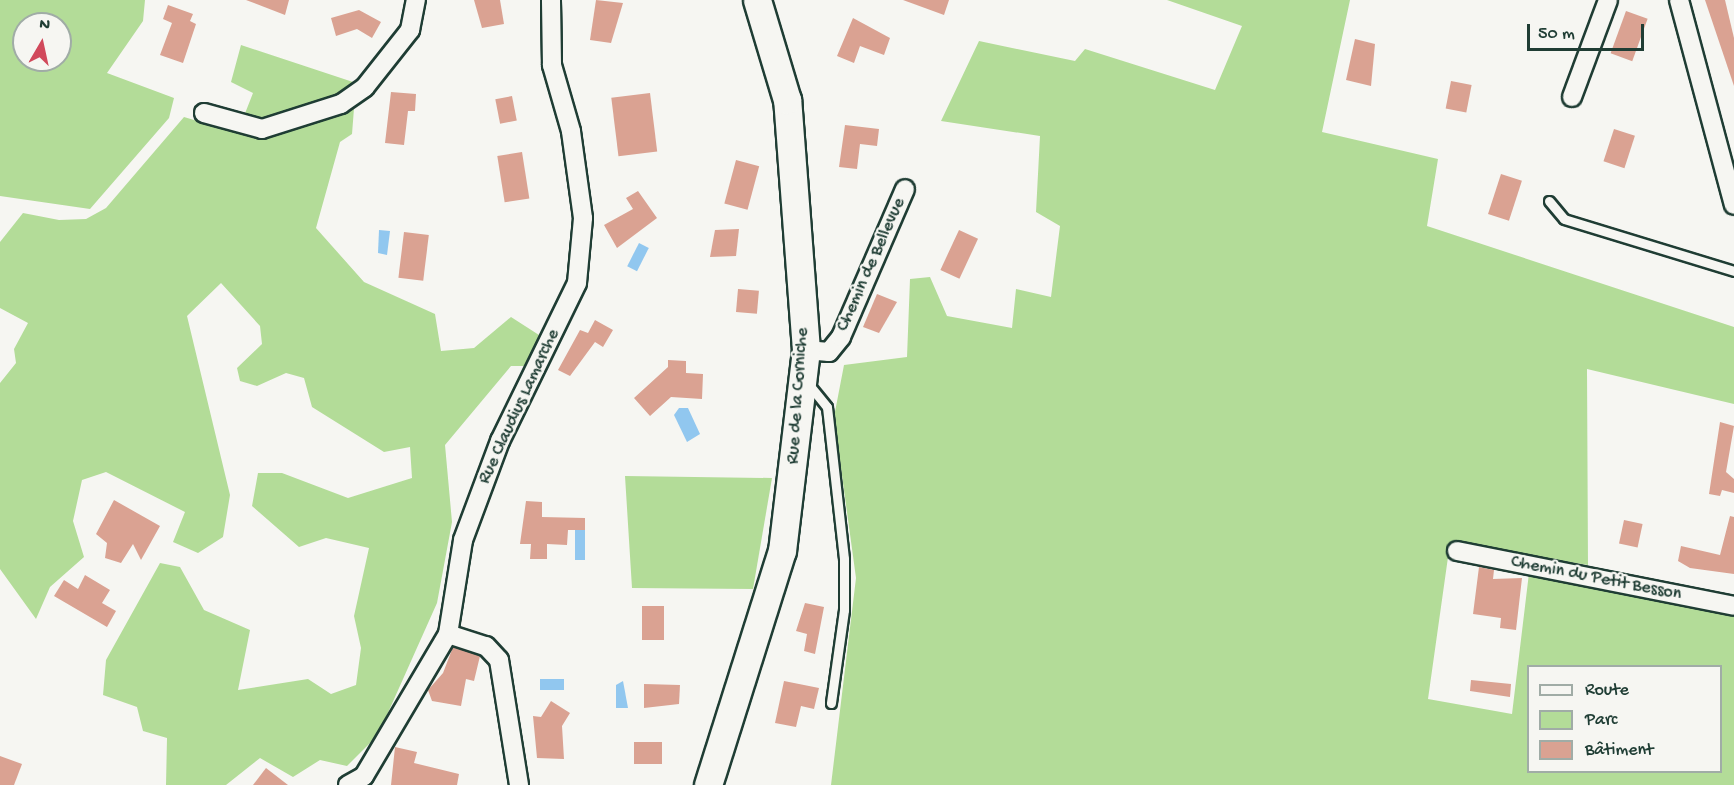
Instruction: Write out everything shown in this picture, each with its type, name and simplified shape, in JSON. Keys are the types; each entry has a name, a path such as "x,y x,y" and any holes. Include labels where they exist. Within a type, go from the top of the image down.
{"main road":[{"name":"Rue de la Corniche","path":"708,785 782,551 806,350 787,100 757,0"}],"street":[{"path":"204,113 262,129 341,104 365,87 410,30 416,0"},
{"name":"Rue Claudius Lamarche","path":"348,785 363,780 448,634 463,540 500,441 577,283 583,218 571,131 552,65 551,0"},
{"path":"1572,97 1608,0"},
{"path":"1679,0 1734,205"},
{"name":"Chemin de Bellevue","path":"806,350 829,352 841,337 905,189"},
{"name":"Chemin du Petit Besson","path":"1457,551 1734,606"},
{"path":"448,634 486,646 499,660 519,785"}],"lane":[{"path":"1549,201 1564,219 1734,271"},
{"path":"804,380 827,407 844,559 844,610 831,703"}],"green space":[{"path":"0,0 145,0 143,21 107,73 174,98 169,118 90,209 0,196"},
{"path":"1167,0 1350,0 1322,132 1438,159 1427,226 1734,327 1734,404 1587,369 1588,565 1450,543 1428,699 1512,714 1529,573 1734,610 1734,785 831,785 856,578 834,417 844,365 907,357 910,279 930,277 947,316 1012,328 1016,289 1051,297 1060,226 1036,212 1040,136 941,121 979,41 1075,61 1085,49 1215,90 1242,26"},
{"path":"241,45 356,83 352,134 340,142 316,228 364,282 435,314 441,351 474,348 511,317 539,335 526,366 511,366 445,445 452,522 437,603 378,735 347,766 320,760 293,777 260,758 226,785 166,785 167,738 143,731 137,707 103,695 106,660 160,563 180,567 204,610 250,630 238,690 308,679 331,694 356,685 361,648 354,616 369,548 326,538 299,547 252,506 258,473 282,473 348,498 412,478 410,447 384,452 312,407 304,378 286,373 257,386 240,381 237,368 262,344 260,326 221,283 187,316 230,495 223,537 198,553 173,542 185,512 106,472 82,480 73,521 84,557 50,587 36,619 0,569 0,383 16,363 14,349 28,323 0,308 0,242 23,213 59,220 86,219 106,208 184,117 254,138 244,116 253,93 231,82"},
{"path":"625,476 772,478 753,589 632,588"}],"water":[{"path":"379,230 390,231 387,255 378,253"},
{"path":"639,243 649,248 637,271 627,266"},
{"path":"679,408 688,408 700,434 687,442 674,415"},
{"path":"575,530 585,530 585,560 575,560"},
{"path":"540,679 564,679 564,690 540,690"},
{"path":"623,681 628,708 616,708 616,685"}],"building":[{"path":"246,0 289,0 285,15"},
{"path":"474,0 500,0 504,24 482,28"},
{"path":"596,0 623,3 611,43 590,40"},
{"path":"903,0 949,0 944,15"},
{"path":"1705,0 1725,0 1734,38 1734,86"},
{"path":"168,5 193,14 190,21 196,24 183,63 160,55 172,23 163,19"},
{"path":"359,10 381,22 372,38 357,29 336,36 331,18"},
{"path":"1626,11 1648,19 1632,61 1611,53"},
{"path":"853,18 890,38 884,55 860,46 854,63 837,56"},
{"path":"1355,39 1375,44 1371,86 1346,80"},
{"path":"1451,81 1472,85 1466,112 1446,108"},
{"path":"391,92 416,94 415,111 408,111 404,145 385,143"},
{"path":"650,93 657,152 618,156 611,98"},
{"path":"512,96 517,121 500,124 495,99"},
{"path":"845,125 879,129 877,146 860,144 857,169 839,167"},
{"path":"1614,129 1635,136 1624,168 1603,161"},
{"path":"522,152 529,198 505,202 497,156"},
{"path":"736,160 759,166 748,210 724,203"},
{"path":"1501,174 1522,181 1509,221 1488,214"},
{"path":"638,191 657,218 617,248 604,225 633,209 626,198"},
{"path":"739,229 736,256 710,257 715,230"},
{"path":"959,230 978,239 959,279 940,270"},
{"path":"404,232 429,235 423,281 398,278"},
{"path":"738,289 759,291 757,314 736,312"},
{"path":"877,294 897,302 879,333 863,327"},
{"path":"595,320 613,330 603,347 595,342 570,376 558,370 580,330 588,333"},
{"path":"668,360 686,361 686,373 703,374 702,399 671,397 650,416 634,398 668,367"},
{"path":"1720,422 1734,426 1726,472 1734,479 1734,493 1722,490 1720,496 1709,494"},
{"path":"114,500 160,526 141,560 133,544 121,563 105,558 107,543 96,534"},
{"path":"526,501 542,502 542,517 585,518 585,530 568,530 567,545 547,544 547,559 530,559 531,544 520,544"},
{"path":"1730,516 1734,517 1734,574 1690,568 1678,561 1681,546 1720,555"},
{"path":"1624,520 1643,524 1638,547 1619,543"},
{"path":"1479,567 1494,570 1493,579 1522,578 1516,630 1500,628 1501,618 1473,614"},
{"path":"85,575 110,590 102,603 116,611 107,627 54,596 64,580 78,589"},
{"path":"805,603 824,607 815,654 804,651 807,634 796,631"},
{"path":"642,606 664,606 664,640 642,640"},
{"path":"453,647 480,656 474,681 466,679 461,706 432,701 428,690 443,673"},
{"path":"1471,680 1511,684 1510,697 1470,691"},
{"path":"784,681 819,688 814,709 801,706 796,727 775,723"},
{"path":"644,684 680,685 679,704 644,708"},
{"path":"551,701 570,713 562,726 564,759 537,758 533,716 541,717"},
{"path":"634,742 662,742 662,764 634,764"},
{"path":"395,747 417,752 414,763 459,774 457,785 391,785"},
{"path":"0,756 22,764 14,785 0,785"},
{"path":"266,768 288,785 253,785"}]}
